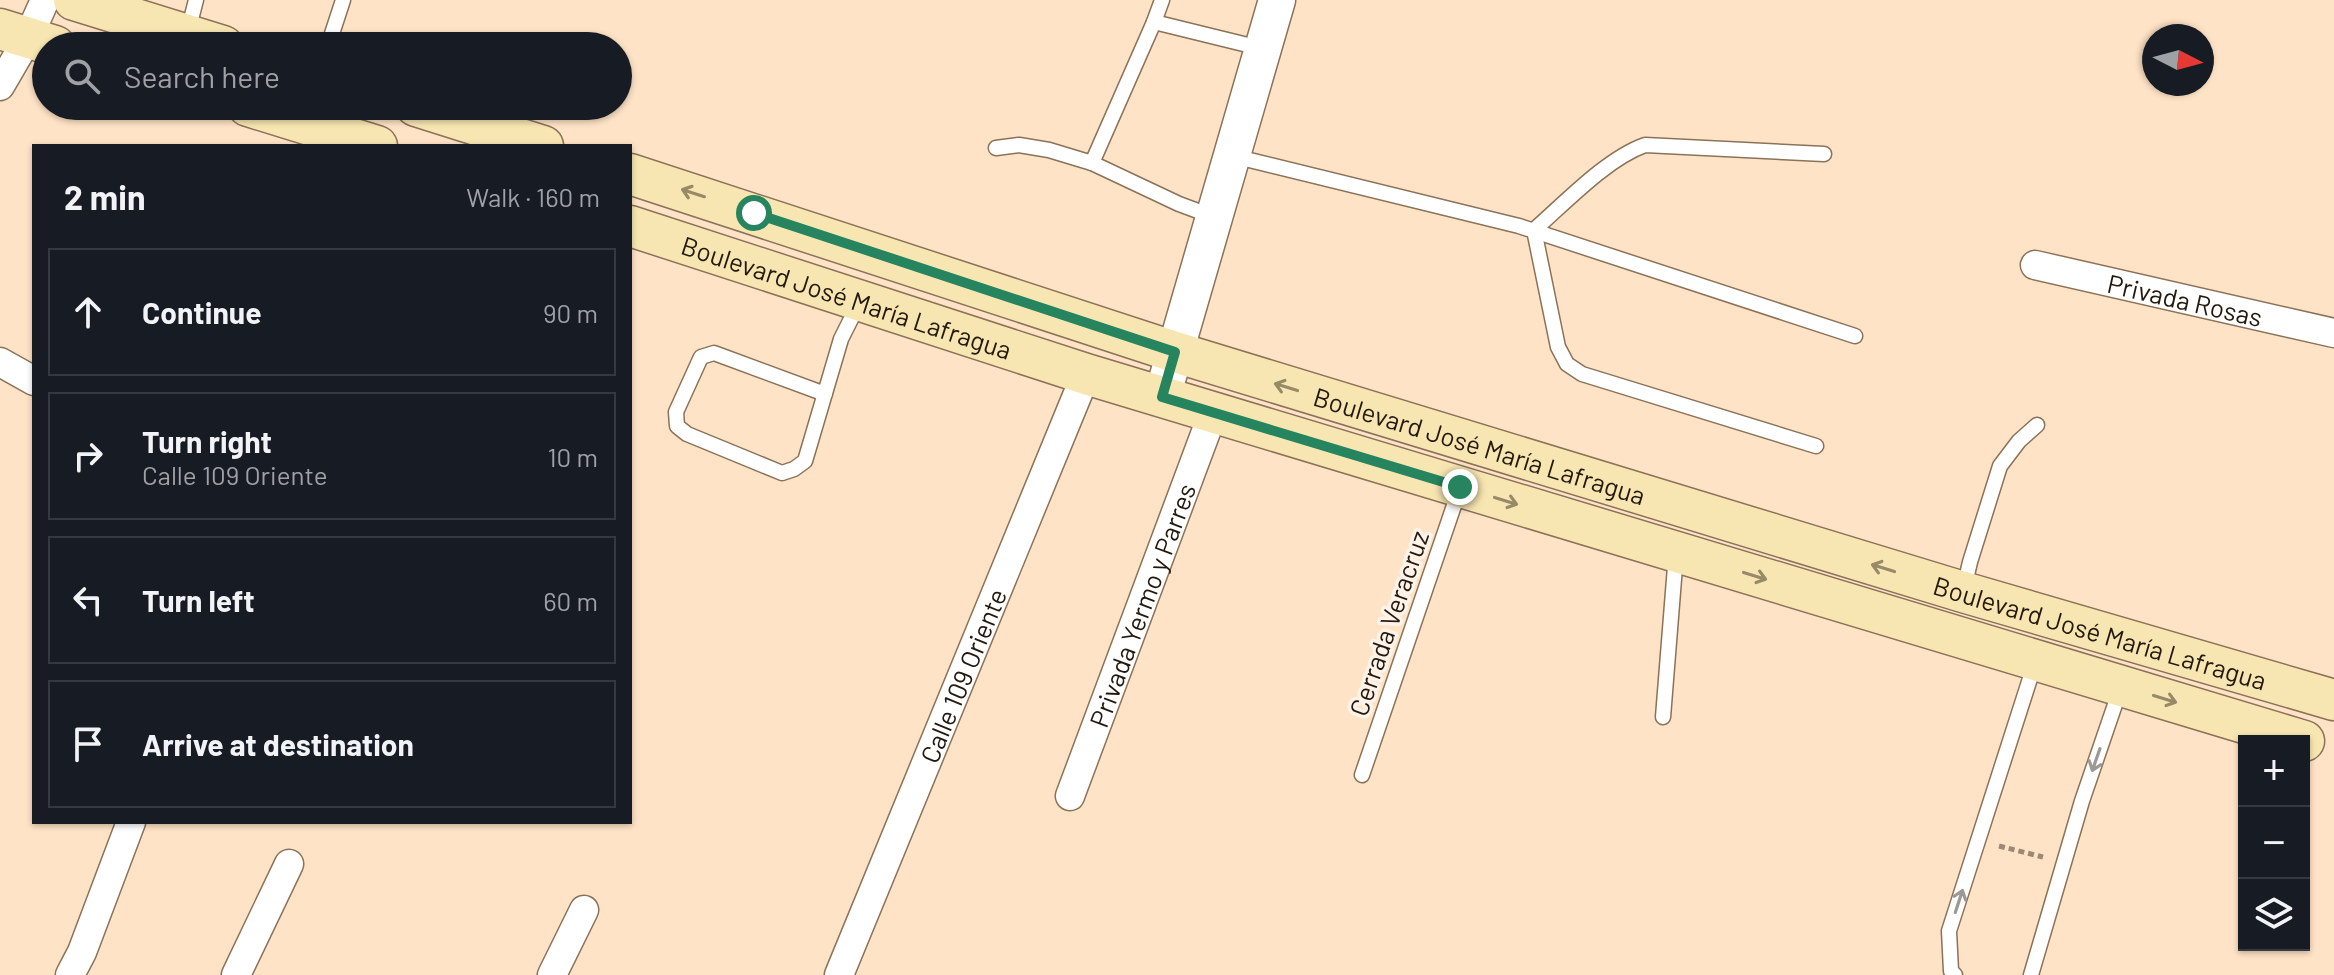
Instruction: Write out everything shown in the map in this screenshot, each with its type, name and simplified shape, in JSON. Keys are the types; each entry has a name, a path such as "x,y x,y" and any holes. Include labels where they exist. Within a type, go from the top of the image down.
{"main road":[{"path":"74,0 202,27"},
{"path":"293,120 371,144"},
{"path":"460,120 537,144"},
{"name":"Boulevard José María Lafragua","path":"632,175 1175,352 1963,592 2334,700"},
{"name":"Boulevard José María Lafragua","path":"632,227 1086,374 2284,735"},
{"name":"Boulevard José María Lafragua","path":"2310,743 2334,750"}],"street":[{"path":"0,86 28,38 45,0"},
{"path":"1162,397 1277,0"},
{"name":"Privada Rosas","path":"2035,265 2334,333"},
{"path":"0,362 32,380"},
{"name":"Calle 109 Oriente","path":"839,975 1086,374"},
{"name":"Privada Yermo y Parres","path":"1070,796 1213,413"},
{"path":"70,975 82,952 130,824"},
{"path":"236,975 289,864"},
{"path":"552,975 584,910"}],"lane":[{"path":"333,32 343,0"},
{"path":"1092,163 1162,0"},
{"path":"1154,22 1265,49"},
{"path":"996,148 1019,145 1092,163 1179,204 1215,217"},
{"path":"1534,230 1614,160 1645,145 1824,154"},
{"path":"1232,156 1534,230 1855,336"},
{"path":"1534,230 1558,347 1567,364 1582,374 1816,446"},
{"path":"825,394 714,353 701,357 676,412 677,426 687,434 782,473 794,469 805,461 825,394 841,339 861,299"},
{"path":"1963,592 2000,466 2019,441 2037,425"},
{"name":"Cerrada Veracruz","path":"1362,775 1460,487"},
{"path":"1663,717 1676,553"},
{"path":"1955,975 1951,971 1949,931 2035,660"},
{"path":"2031,975 2082,801 2121,686"}],"path":[{"path":"1978,840 2064,862"}],"route":[{"path":"754,213 1175,352 1162,397 1460,487"}]}
